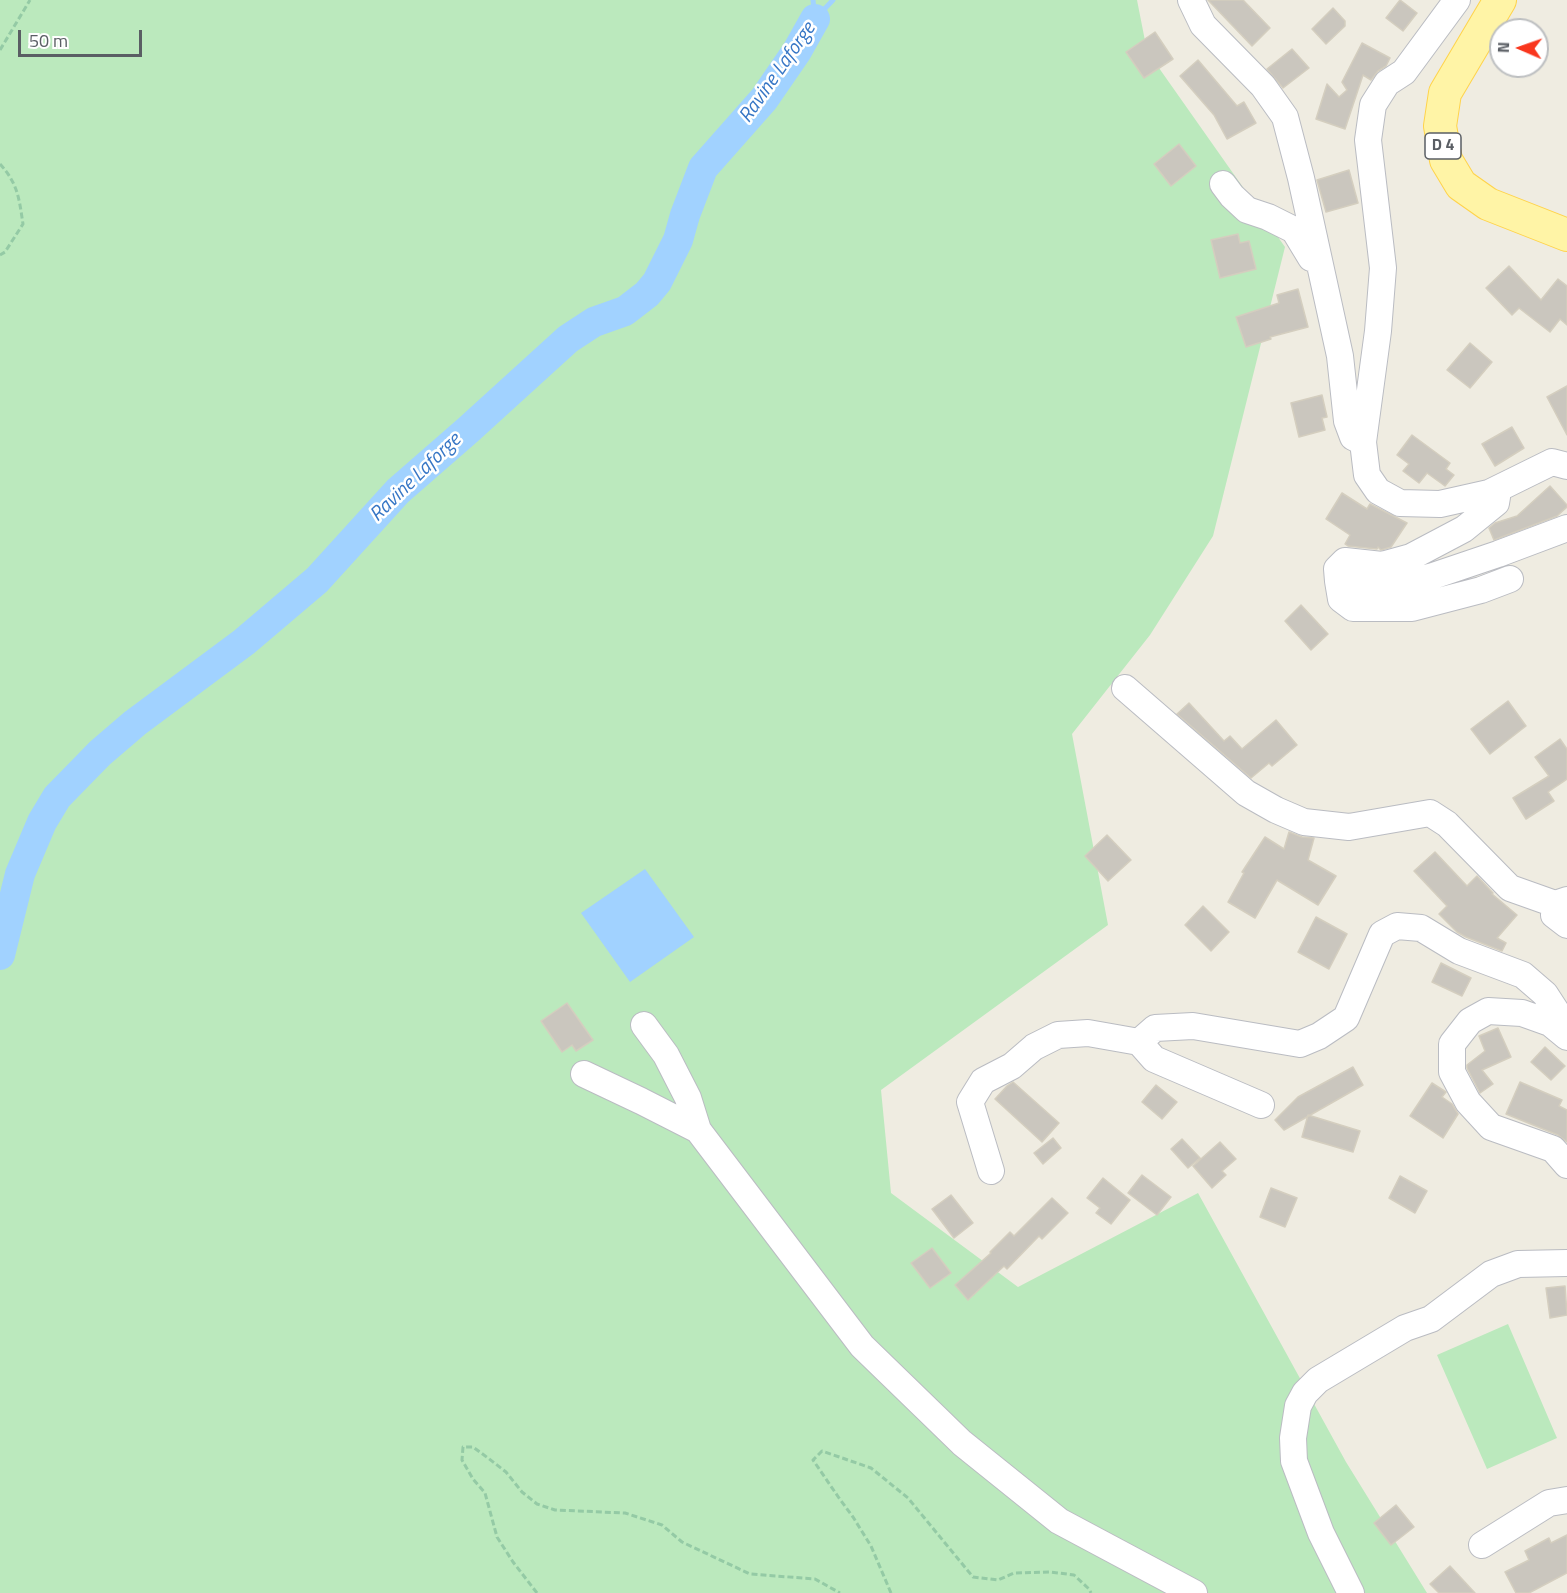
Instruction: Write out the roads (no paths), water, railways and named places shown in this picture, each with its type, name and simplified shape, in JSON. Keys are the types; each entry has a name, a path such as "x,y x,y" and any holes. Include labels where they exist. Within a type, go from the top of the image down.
{"main road":[{"name":"D 4","path":"1500,0 1445,93 1440,126 1446,160 1461,185 1488,204 1567,235"}],"street":[{"path":"1191,0 1203,25 1263,86 1285,117 1301,178 1340,356 1347,420 1353,437 1363,442"},
{"path":"1457,0 1404,72 1387,82 1373,105 1368,140 1383,268 1378,331 1363,442 1367,475 1378,490 1400,503 1440,504 1489,493 1552,462 1567,466"},
{"path":"1223,184 1232,196 1248,210 1294,230 1323,276"},
{"path":"1489,493 1497,496 1496,503 1464,529 1411,557 1382,565 1345,561 1337,570 1341,599 1353,608 1412,608 1481,590 1510,579"},
{"path":"1338,581 1346,587 1386,588 1433,576 1567,528"},
{"path":"1125,688 1246,793 1276,810 1304,822 1349,827 1430,813 1447,824 1510,888 1563,910"},
{"path":"1139,1042 1155,1028 1193,1026 1300,1044 1319,1036 1346,1018 1382,934 1397,926 1422,928 1459,951 1523,975 1545,994 1567,1028"},
{"path":"1567,1037 1550,1023 1521,1013 1488,1011 1470,1021 1452,1044 1452,1072 1468,1102 1491,1127 1553,1149 1567,1165"},
{"path":"644,1025 666,1055 688,1098 698,1131 862,1346 962,1443 1059,1521 1194,1593"},
{"path":"991,1171 970,1102 983,1081 1012,1066 1034,1047 1058,1035 1088,1033 1139,1042 1154,1059 1261,1105"},
{"path":"584,1074 698,1131"},
{"path":"1351,1593 1321,1533 1294,1461 1293,1438 1298,1406 1305,1393 1318,1380 1405,1328 1431,1319 1491,1274 1518,1264 1567,1263"},
{"path":"1482,1545 1549,1503 1567,1500"}],"water":[{"path":"645,869 694,937 630,982 581,913"}],"waterway":[{"path":"813,0 815,19"},
{"name":"Ravine Laforge","path":"815,19 833,0"},
{"name":"Ravine Laforge","path":"0,955 20,874 42,822 57,797 100,753 135,723 244,642 317,580 398,491 568,339 594,322 625,311 647,294 657,282 678,240 703,168 764,99 797,51 815,19"}]}
